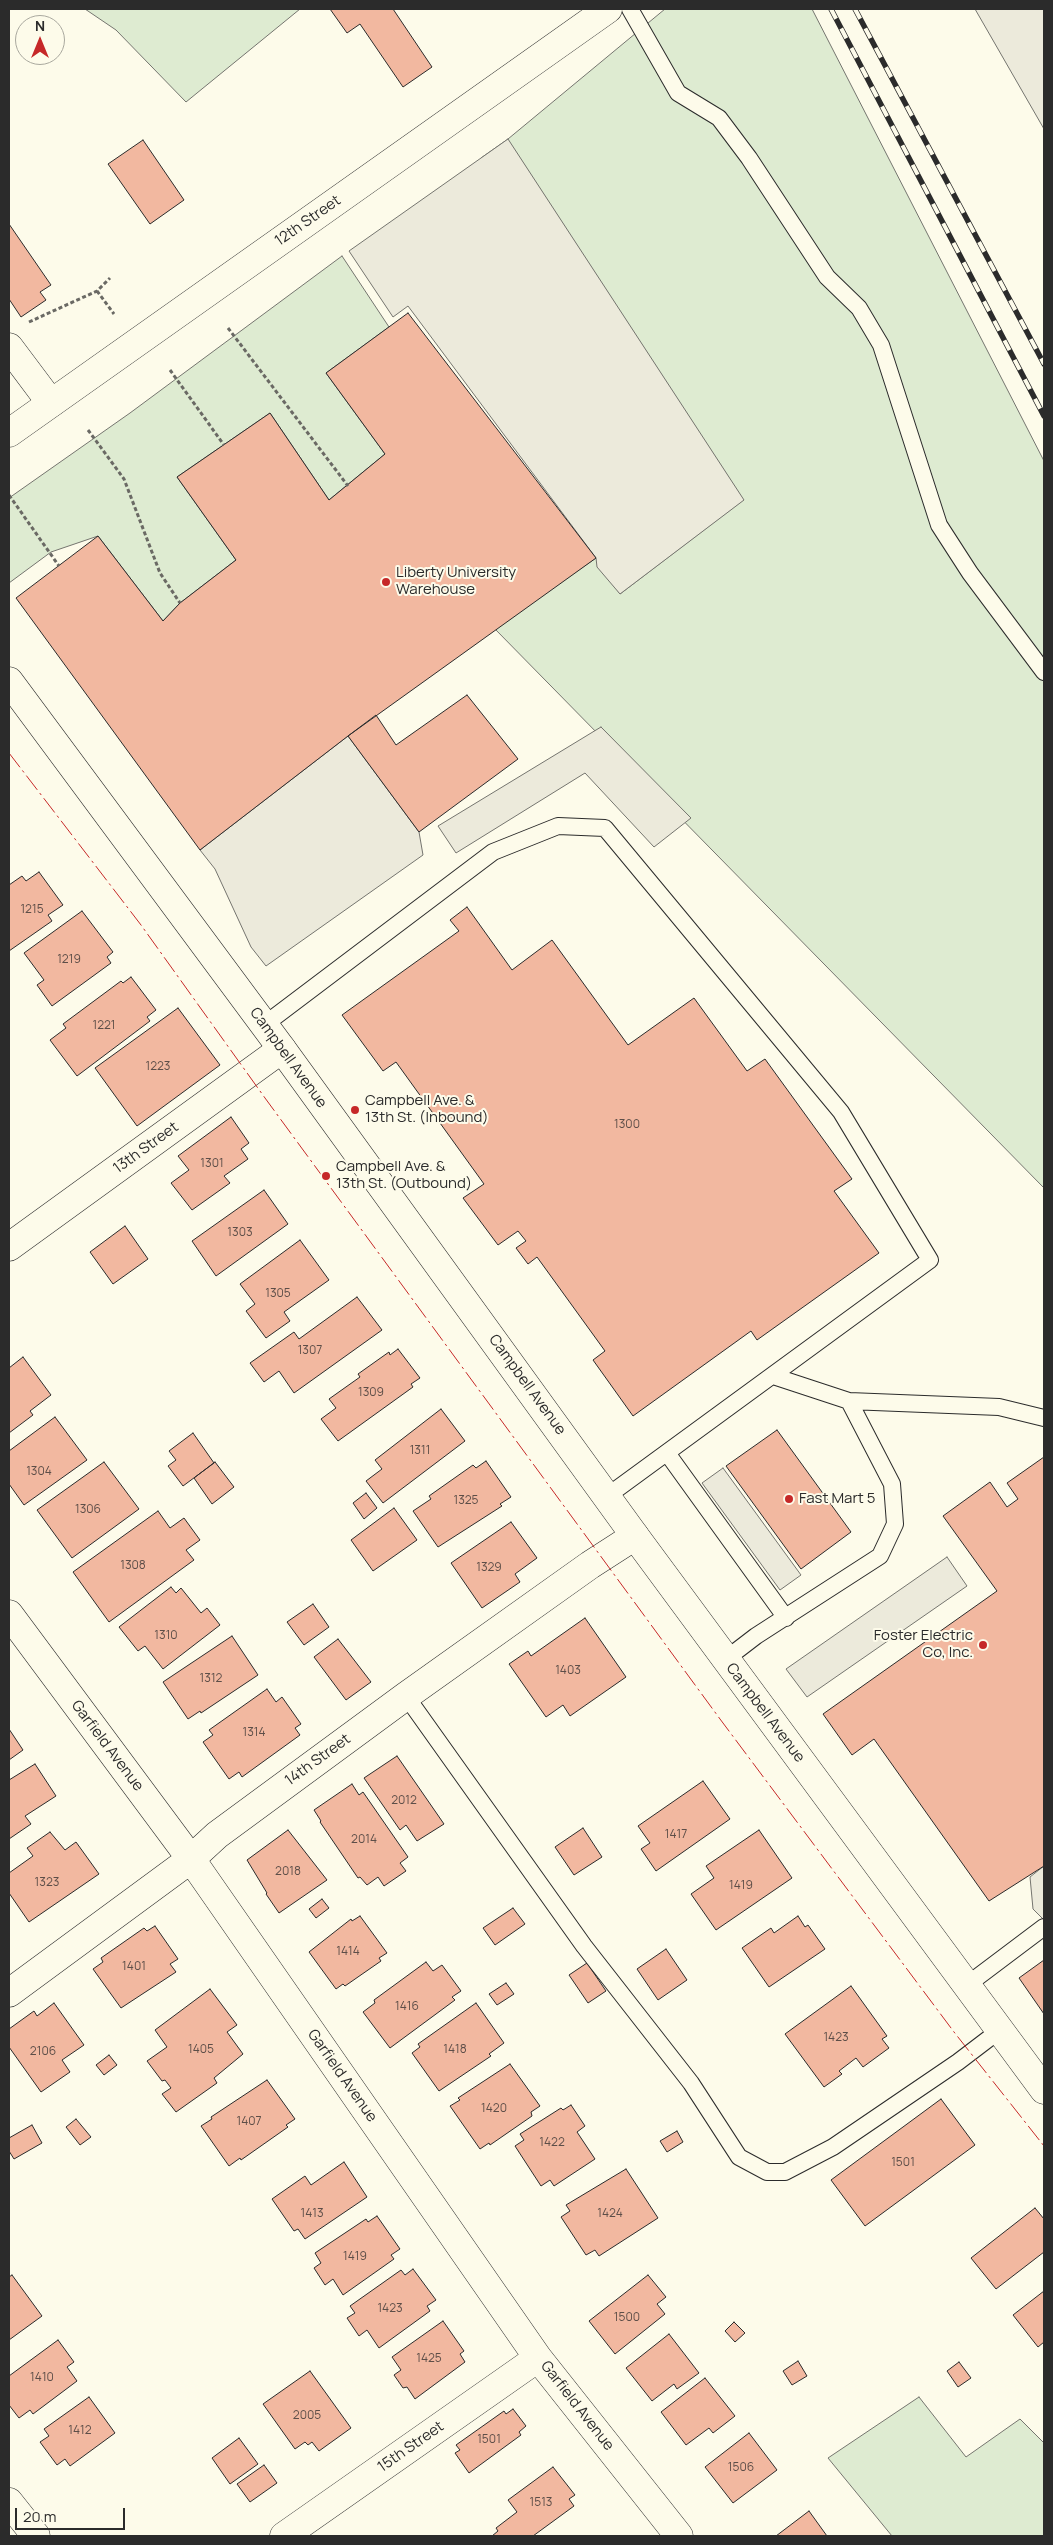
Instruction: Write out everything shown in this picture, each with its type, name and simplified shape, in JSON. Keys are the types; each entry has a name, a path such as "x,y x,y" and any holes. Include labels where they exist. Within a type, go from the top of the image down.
{"street":[{"name":"12th Street","path":"9,433 608,9"},
{"path":"9,347 51,403"},
{"name":"Campbell Avenue","path":"9,681 518,1372 606,1498 1000,2030 1042,2081"},
{"name":"13th Street","path":"9,1247 282,1050"},
{"name":"14th Street","path":"9,1993 191,1859 217,1834 406,1696 590,1564 635,1536"},
{"name":"Garfield Avenue","path":"9,1614 191,1859 538,2358 679,2536"},
{"name":"15th Street","path":"284,2536 538,2358"},
{"path":"9,2502 36,2536"}],"lane":[{"path":"630,9 678,93 719,118 749,158 827,277 859,308 881,345 940,525 970,573 1044,672"},
{"path":"264,1025 493,852 558,826 605,828 841,1112 930,1260 606,1498"},
{"path":"773,1376 848,1400 999,1407 1044,1418"},
{"path":"726,1659 880,1556 895,1524 892,1484 848,1400"},
{"path":"667,1453 786,1618"},
{"path":"406,1696 584,1946 691,2083 739,2157 767,2172 785,2172 834,2147 958,2062 1000,2030"},
{"path":"967,1985 1044,1926"}],"path":[{"path":"24,324 97,291 110,278"},
{"path":"97,291 114,314"},
{"path":"228,328 348,486"},
{"path":"170,370 224,445"},
{"path":"88,430 124,479 160,574 180,603"},
{"path":"9,495 59,566"}],"green space":[{"path":"85,9 300,9 186,102 116,30"},
{"path":"665,9 812,9 1044,461 1044,1188 494,628 596,558 620,594 743,500 481,158 508,139"},
{"path":"342,256 389,327 326,373 385,454 329,500 270,413 177,477 236,560 180,603 163,621 98,536 51,552 9,583 9,498 130,413"},
{"path":"919,2397 966,2457 1020,2419 1044,2443 1044,2536 892,2536 828,2458"}],"shaded area":[{"path":"975,9 1044,9 1044,129"},
{"path":"508,139 744,500 620,594 597,567 596,558 408,306 393,317 349,251"},
{"path":"601,727 691,818 654,847 585,773 456,853 438,826"},
{"path":"348,736 419,832 423,855 266,966 251,947 215,869 200,850"},
{"path":"723,1468 801,1575 780,1590 702,1483"},
{"path":"947,1557 967,1586 807,1697 786,1669"},
{"path":"1044,1866 1044,1920 1033,1909 1030,1877"}],"building":[{"path":"330,9 393,9 432,67 403,87 360,24 347,33"},
{"path":"143,140 184,200 150,224 108,164"},
{"path":"9,224 51,285 40,292 46,300 21,317 9,299"},
{"name":"Liberty University Warehouse","path":"408,313 596,558 348,736 200,850 16,598 98,536 163,621 180,603 236,560 177,477 270,413 329,500 385,454 326,373"},
{"path":"467,695 518,759 419,832 348,736 376,715 396,745"},
{"path":"39,872 63,905 48,915 52,921 9,951 9,885 22,876 26,881"},
{"path":"467,907 512,970 552,940 628,1045 694,998 747,1071 765,1059 852,1179 834,1191 879,1253 757,1340 751,1331 633,1416 593,1360 605,1351 537,1257 528,1264 516,1248 526,1241 518,1231 498,1245 463,1198 484,1184 396,1062 383,1071 342,1015 459,931 450,920"},
{"path":"82,911 113,952 107,957 111,963 52,1006 37,985 44,980 24,953"},
{"path":"131,977 156,1010 147,1017 150,1021 77,1076 50,1040 66,1028 63,1024 121,981 123,983"},
{"path":"178,1008 220,1065 137,1126 95,1068"},
{"path":"231,1117 249,1143 241,1149 248,1159 224,1176 230,1183 192,1210 171,1183 189,1170 178,1156"},
{"path":"264,1190 288,1224 216,1276 192,1241"},
{"path":"125,1226 148,1259 113,1284 90,1252"},
{"path":"300,1240 329,1280 284,1312 290,1321 266,1338 246,1311 255,1304 240,1284"},
{"path":"357,1297 382,1330 294,1393 279,1371 264,1382 250,1363 294,1332 299,1339"},
{"path":"398,1349 420,1378 411,1384 413,1387 338,1441 321,1419 336,1408 329,1399 360,1377 358,1374 389,1352 390,1355"},
{"path":"23,1357 51,1395 30,1411 33,1415 9,1433 9,1368"},
{"path":"441,1409 465,1441 383,1503 366,1481 382,1469 375,1460"},
{"path":"55,1417 87,1460 24,1505 9,1484 9,1451"},
{"name":"Fast Mart 5","path":"777,1430 851,1532 801,1569 726,1466"},
{"path":"193,1433 214,1463 183,1486 168,1466 176,1460 169,1451"},
{"name":"Foster Electric Co, Inc.","path":"1044,1457 1044,1866 989,1901 874,1739 852,1755 823,1714 997,1591 943,1516 990,1482 1007,1507 1018,1499 1007,1483"},
{"path":"486,1461 511,1497 500,1504 502,1506 438,1547 413,1511 431,1499 429,1496 473,1465 476,1468"},
{"path":"104,1462 139,1509 72,1558 37,1510"},
{"path":"215,1462 234,1487 212,1504 194,1478"},
{"path":"366,1493 377,1508 364,1519 353,1503"},
{"path":"394,1508 417,1540 373,1571 351,1540"},
{"path":"158,1511 170,1528 184,1518 200,1540 186,1550 194,1560 109,1622 73,1572"},
{"path":"511,1522 537,1558 515,1574 520,1582 482,1608 451,1563"},
{"path":"171,1587 176,1593 181,1588 201,1613 207,1608 220,1625 163,1669 145,1646 138,1651 119,1627"},
{"path":"313,1604 329,1627 304,1645 287,1622"},
{"path":"585,1618 626,1677 570,1716 563,1705 546,1717 509,1664 528,1651 531,1656"},
{"path":"232,1636 258,1675 201,1713 200,1711 188,1719 163,1682"},
{"path":"338,1639 371,1682 346,1700 314,1657"},
{"path":"267,1689 276,1702 282,1697 301,1724 295,1728 300,1735 242,1777 239,1772 229,1779 203,1742 213,1735 209,1730"},
{"path":"9,1729 23,1750 9,1760"},
{"path":"397,1756 444,1824 417,1841 406,1825 400,1830 364,1778"},
{"path":"35,1764 56,1796 25,1816 31,1824 9,1839 9,1780"},
{"path":"703,1781 730,1819 656,1871 641,1849 650,1843 638,1826"},
{"path":"352,1784 359,1795 363,1792 408,1857 400,1863 406,1871 384,1886 378,1877 367,1885 360,1877 358,1878 314,1810"},
{"path":"583,1828 602,1857 574,1875 555,1847"},
{"path":"288,1830 327,1880 279,1913 247,1860"},
{"path":"759,1830 792,1878 716,1930 691,1894 714,1878 706,1866"},
{"path":"50,1832 65,1850 76,1842 99,1874 29,1922 9,1893 9,1873 33,1856 27,1848"},
{"path":"322,1899 329,1908 316,1918 309,1909"},
{"path":"513,1908 525,1924 495,1945 483,1928"},
{"path":"360,1916 387,1953 379,1958 381,1961 345,1986 343,1984 336,1989 309,1952 351,1919 352,1921"},
{"path":"798,1916 805,1927 808,1925 825,1949 769,1987 742,1948 771,1928 774,1933"},
{"path":"155,1926 178,1959 170,1964 176,1972 121,2008 93,1969 103,1962 101,1958 144,1928 147,1931"},
{"path":"666,1949 687,1980 658,2000 637,1969"},
{"path":"1044,1960 1044,2014 1019,1978"},
{"path":"426,1962 433,1971 442,1965 461,1991 452,1997 455,2000 390,2048 363,2012 375,2003 374,2000"},
{"path":"587,1963 606,1991 588,2003 569,1975"},
{"path":"506,1983 514,1994 497,2005 489,1994"},
{"path":"851,1986 887,2036 882,2039 889,2048 863,2067 856,2058 839,2071 842,2074 824,2087 785,2034"},
{"path":"210,1989 237,2025 227,2032 243,2054 214,2078 217,2083 176,2112 162,2094 171,2088 165,2080 162,2081 147,2061 167,2047 155,2030"},
{"path":"54,2003 84,2045 62,2060 70,2072 41,2092 9,2047 9,2029 34,2011 37,2016"},
{"path":"476,2003 504,2043 489,2054 491,2056 439,2091 412,2053 420,2047 418,2044"},
{"path":"109,2055 117,2065 104,2075 96,2065"},
{"path":"510,2064 540,2106 531,2112 532,2116 490,2145 489,2143 480,2149 450,2106 460,2100 458,2098"},
{"path":"267,2080 295,2119 286,2125 288,2127 241,2160 240,2158 229,2166 201,2126 212,2119 211,2117"},
{"path":"941,2099 975,2145 865,2226 831,2180"},
{"path":"571,2105 585,2126 577,2132 595,2159 554,2186 550,2180 541,2186 515,2146 524,2140 520,2134 561,2108 563,2110"},
{"path":"76,2119 91,2137 80,2145 66,2127"},
{"path":"32,2125 42,2143 14,2159 9,2151 9,2138"},
{"path":"677,2131 683,2142 667,2152 660,2141"},
{"path":"344,2162 367,2197 305,2239 298,2229 294,2231 272,2199 305,2176 311,2185"},
{"path":"626,2169 658,2218 599,2256 595,2250 586,2255 561,2217 570,2211 566,2205"},
{"path":"1035,2208 1044,2219 1044,2252 996,2289 971,2258"},
{"path":"377,2216 400,2249 391,2255 394,2259 343,2295 333,2279 325,2285 314,2268 321,2263 315,2253 366,2219 368,2222"},
{"path":"413,2269 436,2300 427,2306 430,2311 379,2348 367,2330 359,2336 347,2318 355,2313 350,2306 401,2270 405,2275"},
{"path":"12,2275 42,2316 9,2340 9,2277"},
{"path":"648,2275 666,2297 657,2304 665,2314 615,2354 589,2321"},
{"path":"1044,2291 1044,2342 1038,2347 1013,2315"},
{"path":"443,2321 464,2351 460,2354 465,2362 415,2399 407,2387 403,2388 394,2375 401,2370 392,2357"},
{"path":"734,2322 745,2333 735,2342 725,2331"},
{"path":"669,2334 699,2373 677,2389 674,2384 652,2401 626,2368"},
{"path":"58,2340 74,2362 67,2367 77,2381 33,2414 30,2410 19,2418 9,2405 9,2376"},
{"path":"798,2361 807,2376 792,2385 783,2371"},
{"path":"959,2362 971,2378 958,2387 947,2371"},
{"path":"310,2371 351,2428 319,2451 312,2442 308,2445 305,2442 295,2449 263,2404"},
{"path":"705,2378 735,2416 713,2433 709,2428 686,2445 661,2412"},
{"path":"89,2397 115,2433 70,2466 65,2459 57,2465 40,2442 49,2436 44,2429"},
{"path":"513,2409 526,2426 519,2432 521,2435 469,2473 455,2453 460,2450 456,2445 504,2411 506,2414"},
{"path":"749,2433 777,2470 733,2503 705,2467"},
{"path":"239,2438 258,2464 230,2484 212,2458"},
{"path":"264,2465 277,2483 250,2502 237,2484"},
{"path":"553,2467 575,2495 569,2499 574,2506 533,2536 492,2536 498,2531 496,2528 517,2512 508,2500"},
{"path":"809,2511 827,2536 776,2536"}],"railway":[{"path":"831,9 1044,416"},
{"path":"855,9 1044,364"}],"power":[{"path":"9,753 141,925 265,1098 720,1719 954,2032 1044,2146"}],"place":[{"name":"Liberty University Warehouse","path":"386,582"},
{"name":"Campbell Ave. & 13th St. (Inbound)","path":"355,1110"},
{"name":"Campbell Ave. & 13th St. (Outbound)","path":"326,1176"},
{"name":"Fast Mart 5","path":"789,1499"},
{"name":"Foster Electric Co, Inc.","path":"983,1645"}]}
